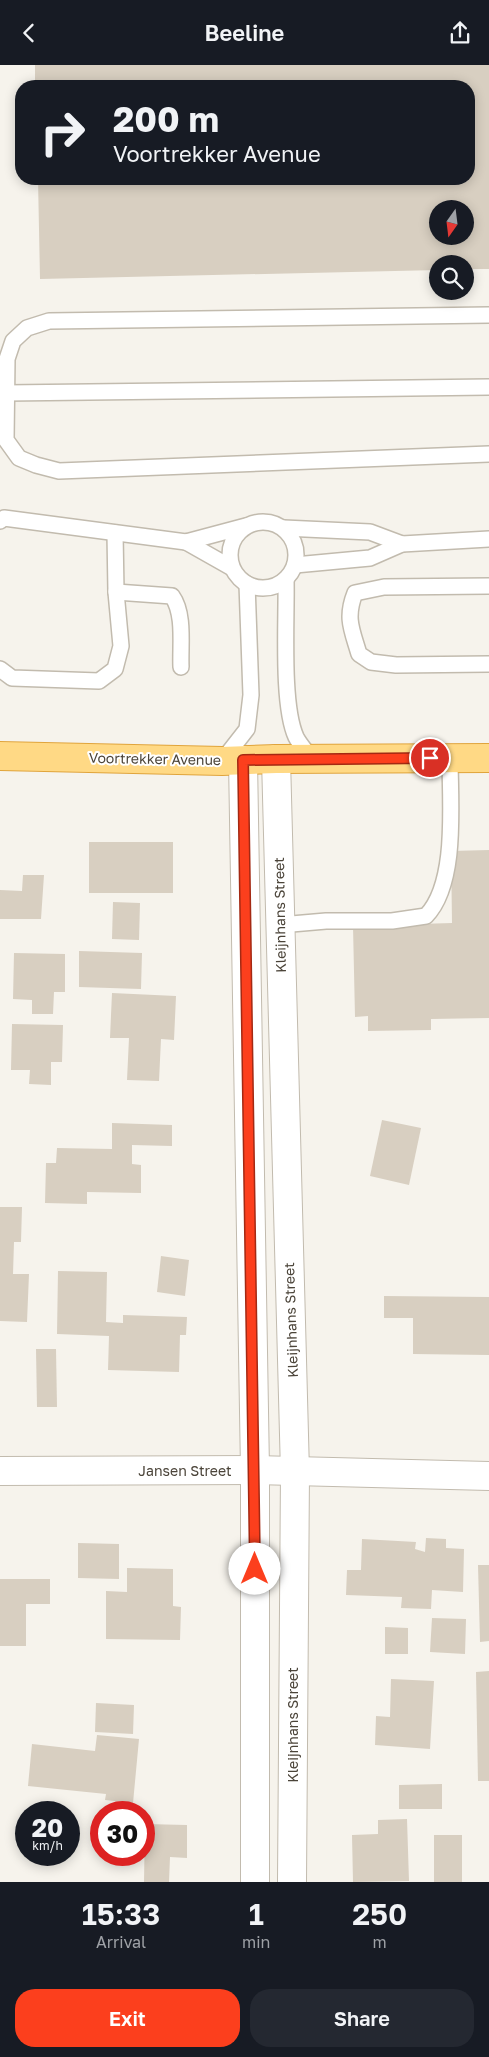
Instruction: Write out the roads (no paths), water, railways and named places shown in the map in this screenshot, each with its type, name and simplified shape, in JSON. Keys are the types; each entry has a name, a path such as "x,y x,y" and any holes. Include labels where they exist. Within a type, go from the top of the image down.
{"highway":[{"name":"Voortrekker Avenue","path":"0,756 232,761 489,758"}],"street":[{"name":"Kleijnhans Street","path":"276,759 295,1472 292,1882"},
{"path":"232,761 255,1471 255,1882"},
{"name":"Jansen Street","path":"0,1471 255,1471 489,1476"}],"lane":[{"path":"489,315 49,321 26,328 13,341 7,359 6,393 6,440 19,458 59,471 489,454"},
{"path":"6,393 489,387"},
{"path":"0,521 4,518 186,542 232,568"},
{"path":"186,542 258,522 270,523 284,528 370,532 402,544"},
{"path":"246,526 231,545 229,557 232,568 238,578 247,584 268,588 286,579"},
{"path":"284,528 295,549 294,565 286,579 287,690 291,720 296,738 312,759"},
{"path":"0,669 12,678 99,681 115,669 121,646 116,592 116,533"},
{"path":"294,565 370,559 402,544 489,539"},
{"path":"232,761 247,729 251,695 247,584"},
{"path":"489,586 384,587 355,593 350,605 348,618 359,654 371,662 396,665 489,664"},
{"path":"116,592 172,596 177,603 181,667"},
{"path":"280,925 326,921 400,921 426,916 438,899 449,845 450,758"}]}
